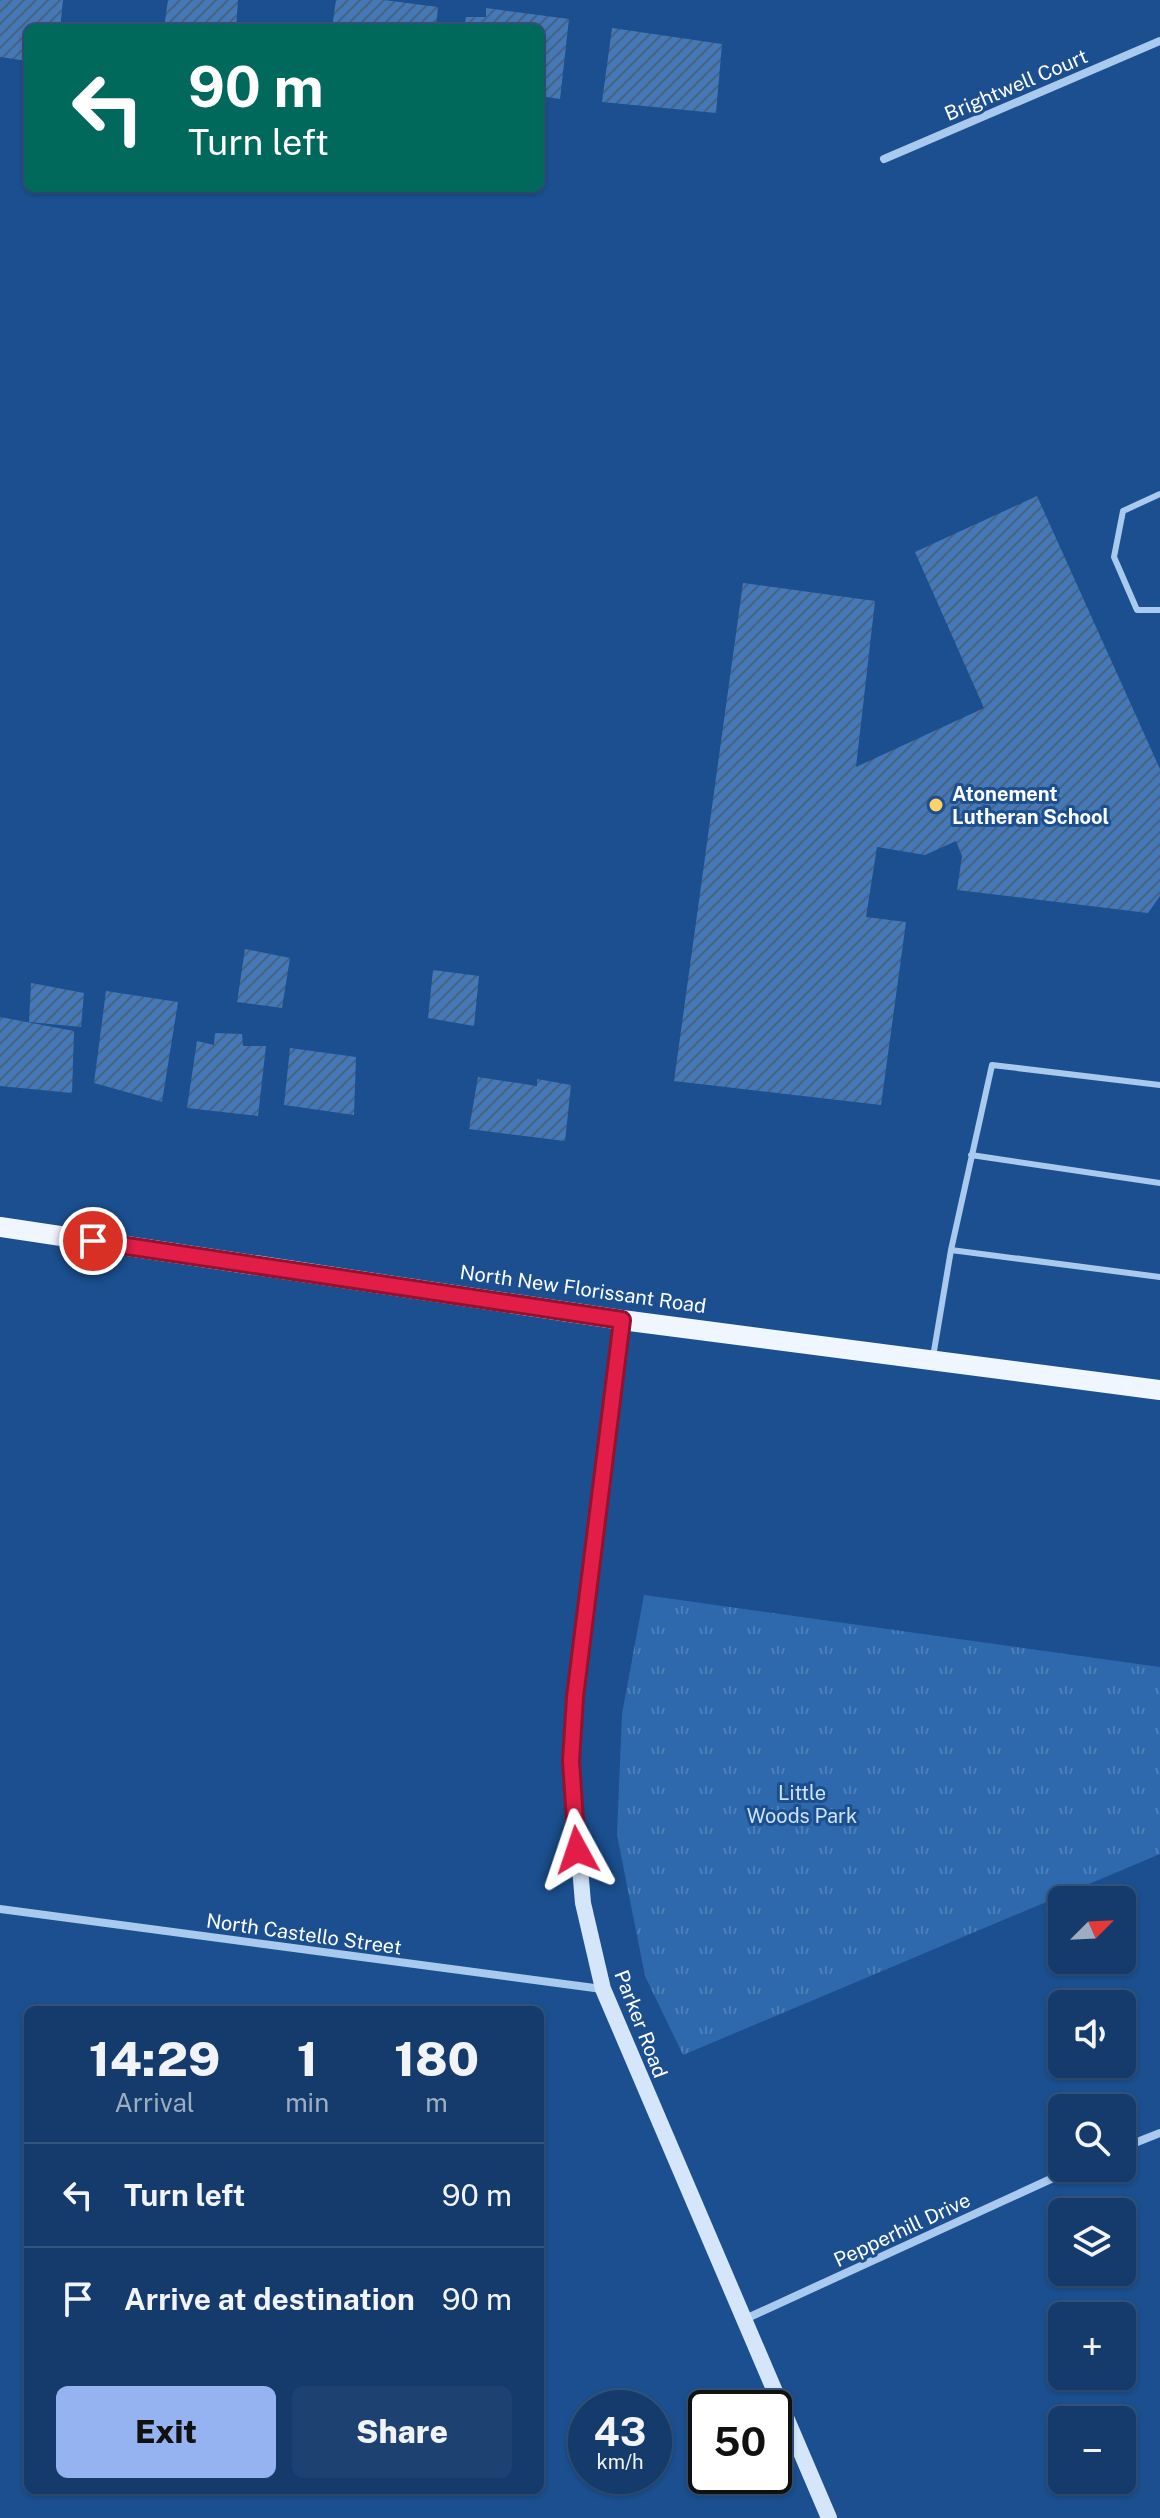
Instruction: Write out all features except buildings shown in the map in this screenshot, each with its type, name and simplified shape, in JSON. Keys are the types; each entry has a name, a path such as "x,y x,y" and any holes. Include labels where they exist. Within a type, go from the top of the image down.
{"main road":[{"name":"North New Florissant Road","path":"0,1227 622,1320 1160,1390"},
{"name":"Parker Road","path":"622,1320 575,1697 571,1761 583,1903 603,1989 742,2321 829,2518"}],"street":[{"name":"Brightwell Court","path":"884,159 1160,41"},
{"name":"North Castello Street","path":"0,1909 603,1989"},
{"path":"1136,2142 1160,2133"},
{"name":"Pepperhill Drive","path":"742,2321 1048,2180"}],"lane":[{"path":"1160,494 1123,511 1114,557 1137,610 1160,610"},
{"path":"933,1361 951,1250 992,1065 1160,1085"},
{"path":"971,1155 1160,1183"},
{"path":"951,1250 1160,1277"}],"green space":[{"name":"Little Woods Park","path":"644,1595 1160,1667 1160,1854 1084,1886 1048,1886 1048,1901 683,2055 645,1976 617,1835 622,1714"}],"place":[{"name":"Atonement Lutheran School","path":"936,805"}],"route":[{"path":"93,1241 622,1320 575,1697 571,1761 577,1850"}]}
